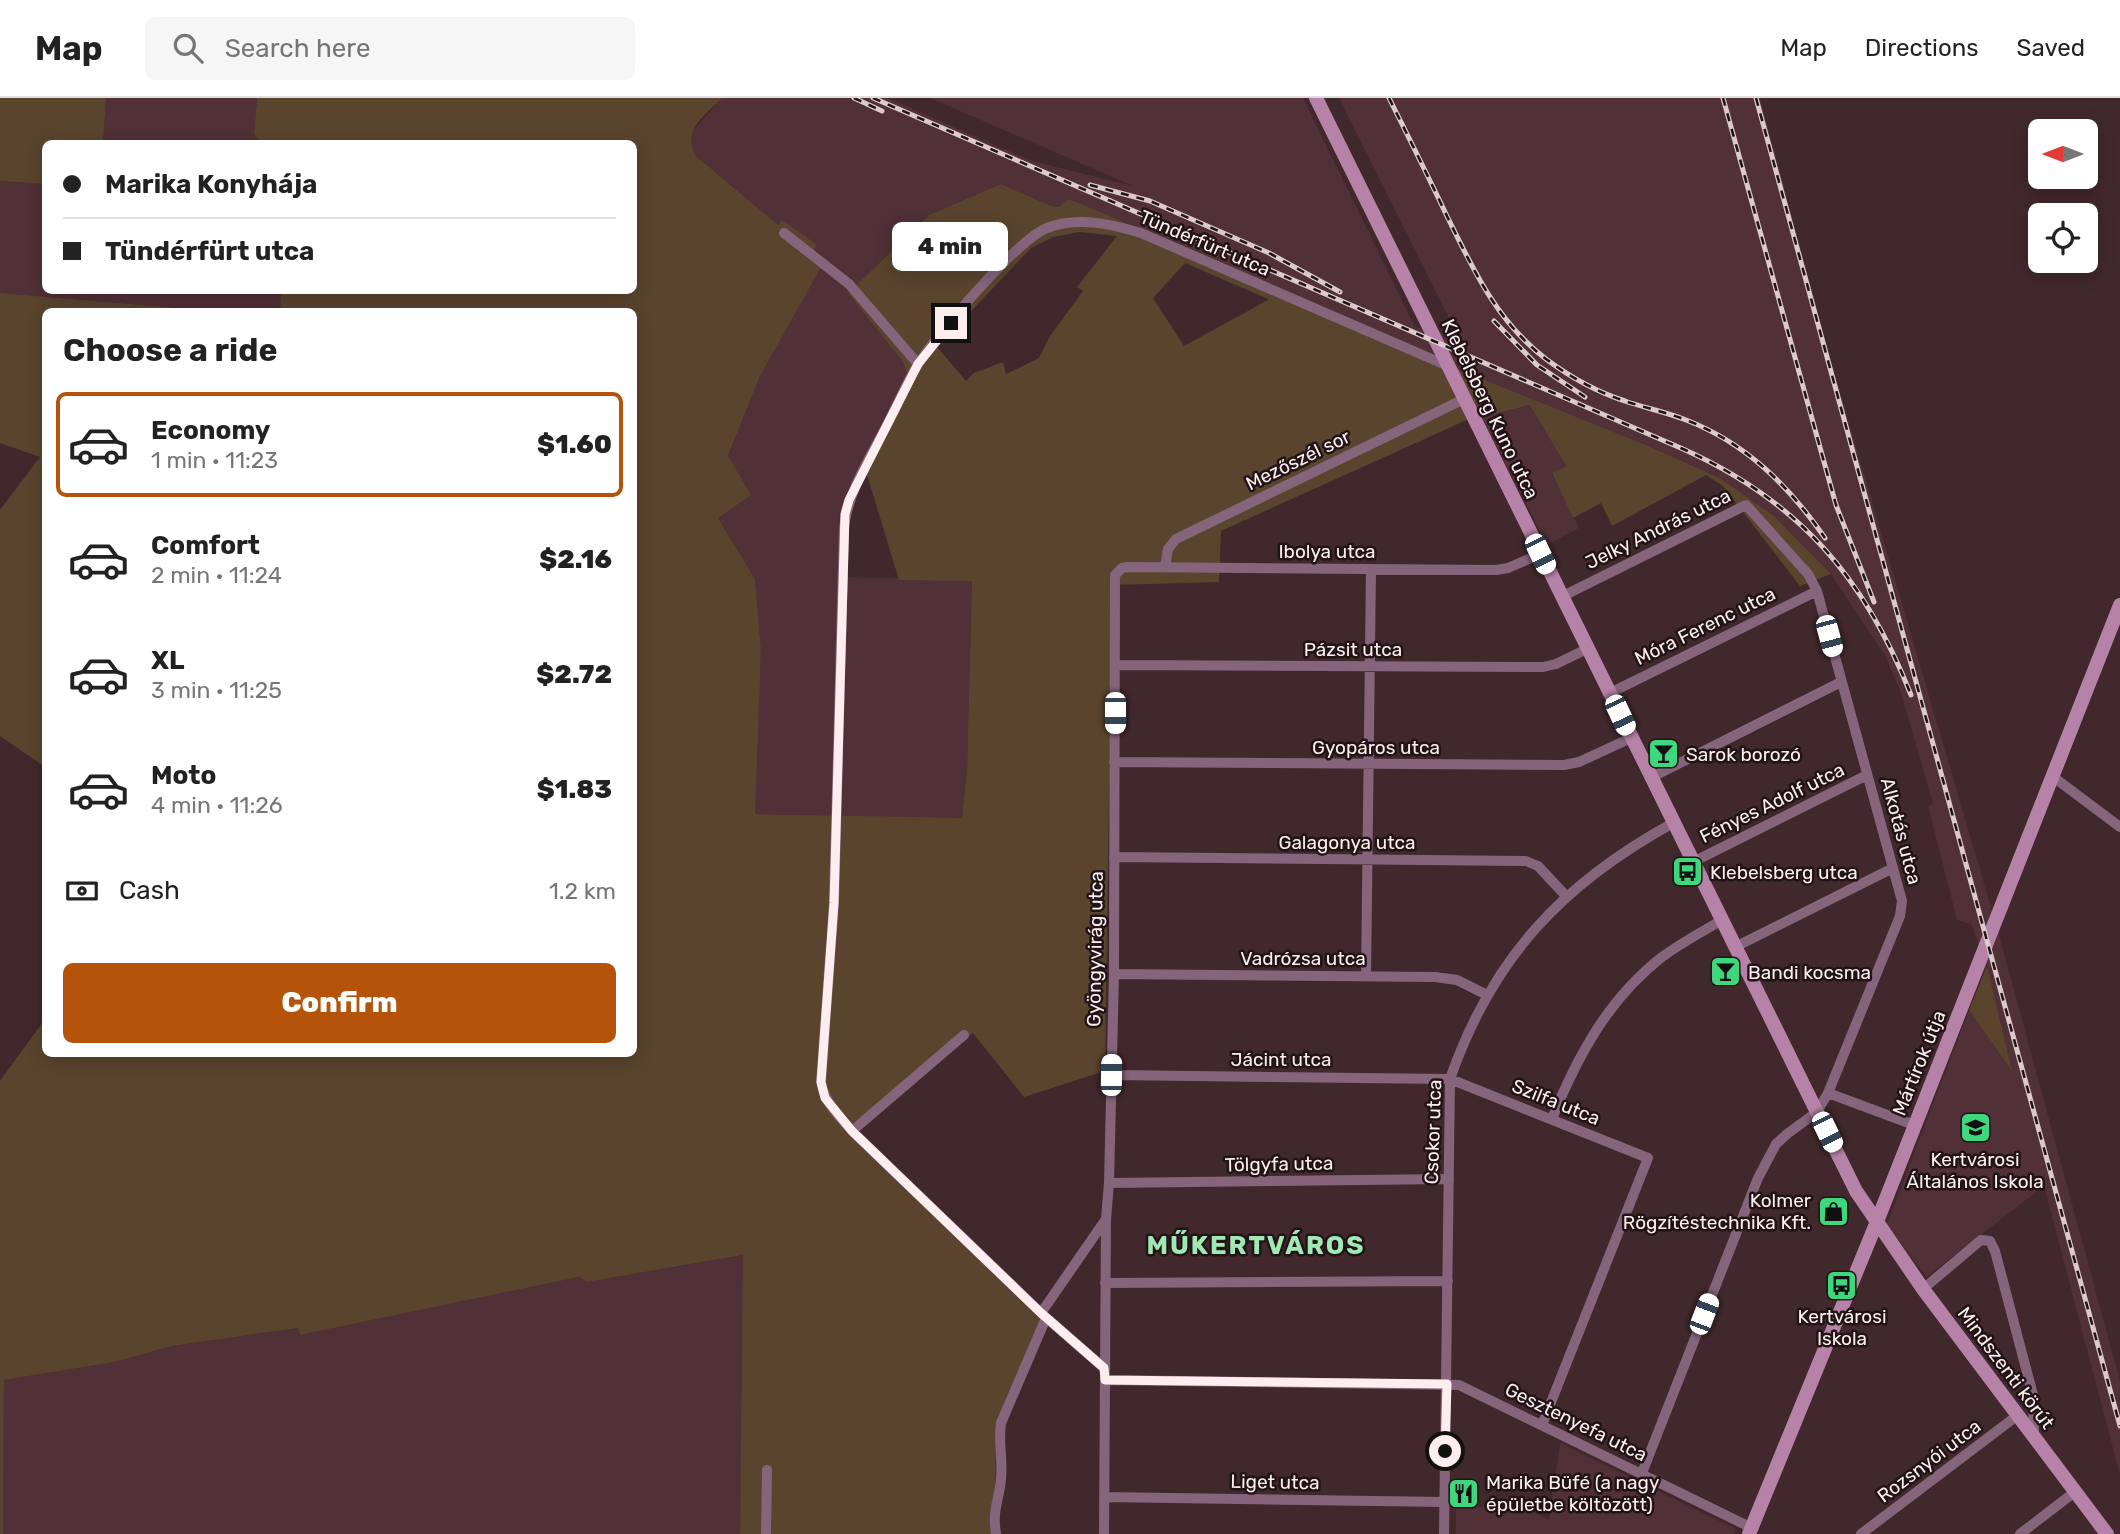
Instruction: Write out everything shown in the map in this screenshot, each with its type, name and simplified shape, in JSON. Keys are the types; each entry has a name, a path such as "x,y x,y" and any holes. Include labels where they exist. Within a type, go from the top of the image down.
{"street":[{"name":"Klebelsberg Kuno utca","path":"1316,98 1650,778 1856,1191 1876,1224"},
{"name":"Tündérfürt utca","path":"1104,1368 1044,1316 852,1131 825,1098 821,1082 834,903 844,528 849,500 918,364 1026,240 1049,227 1083,222 1102,223 1141,233 1448,366"},
{"path":"784,233 849,284 918,364"},
{"name":"Mezőszél sor","path":"1166,567 1168,549 1176,539 1464,400"},
{"name":"Jelky András utca","path":"1561,597 1746,505 1808,574 1817,591"},
{"name":"Ibolya utca","path":"1115,575 1122,568 1166,567 1502,569 1540,554"},
{"path":"1366,976 1371,569"},
{"name":"Gyöngyvirág utca","path":"1104,1534 1106,1219 1114,974 1115,575"},
{"name":"Alkotás utca","path":"1817,591 1902,901 1900,916 1828,1093 1817,1112"},
{"name":"Móra Ferenc utca","path":"1609,693 1817,591"},
{"name":"Mártírok útja","path":"1751,1531 1989,942 2120,605"},
{"name":"Pázsit utca","path":"1115,665 1543,667 1556,664 1587,649"},
{"path":"1650,778 1841,682"},
{"name":"Gyopáros utca","path":"1114,762 1564,765 1579,762 1631,738"},
{"name":"Fényes Adolf utca","path":"1693,862 1867,775"},
{"path":"2052,776 2120,827"},
{"name":"Csokor utca","path":"1444,1534 1450,1079 1487,995 1516,951 1566,896 1610,861 1673,823"},
{"name":"Galagonya utca","path":"1114,857 1526,861 1538,866 1566,896"},
{"path":"1735,947 1893,868"},
{"path":"1552,1119 1573,1068 1605,1015 1662,957 1722,920"},
{"name":"Vadrózsa utca","path":"1114,974 1447,977 1487,995"},
{"path":"852,1131 964,1035"},
{"name":"Jácint utca","path":"1111,1075 1450,1079"},
{"name":"Szilfa utca","path":"1450,1079 1648,1158 1542,1425"},
{"path":"1828,1093 1914,1125"},
{"path":"1642,1473 1767,1159 1787,1133 1817,1112"},
{"name":"Tölgyfa utca","path":"1109,1183 1449,1180"},
{"path":"996,1534 994,1511 1002,1476 1001,1423 1044,1316 1106,1219"},
{"name":"Mindszenti körút","path":"1876,1224 2107,1534"},
{"path":"1923,1289 1981,1240 1990,1241 1995,1251 2033,1395 2034,1435"},
{"path":"1105,1283 1448,1281"},
{"path":"1105,1380 1447,1384"},
{"name":"Gesztenyefa utca","path":"1447,1384 1459,1385 1642,1473 1751,1531"},
{"name":"Rozsnyói utca","path":"1861,1534 2018,1415"},
{"path":"766,1534 767,1470"},
{"path":"2020,1534 2076,1491"},
{"name":"Liget utca","path":"1104,1497 1444,1502"}],"shaded area":[{"path":"0,98 106,98 103,140 42,140 42,184 0,181"},
{"path":"106,98 257,98 254,134 259,140 103,140"},
{"path":"257,98 722,98 693,130 691,138 695,155 778,225 782,220 817,245 813,251 825,260 760,376 728,456 751,495 718,518 755,579 761,650 755,814 962,818 967,769 972,581 899,580 864,465 908,376 903,362 848,293 929,215 1001,184 1051,206 1059,207 1069,199 1385,333 1465,372 1720,478 1774,516 1831,574 1800,586 1723,486 1706,475 1612,526 1601,503 1573,518 1552,473 1566,466 1530,405 1490,415 1480,414 1221,531 1219,582 1112,585 1105,1071 1024,1097 973,1033 844,1130 1041,1320 996,1434 995,1534 740,1534 743,1255 587,1282 579,1277 300,1335 298,1328 172,1346 115,1362 4,1380 3,1534 0,1534 0,1081 42,1023 42,1057 637,1057 637,308 280,308 281,294 637,294 637,140 259,140 254,134","holes":["1079,232 1117,236 1077,287 1083,291 1050,336 1039,358 1006,374 1003,362 974,373 966,381 937,347 1031,248 1053,237","1185,263 1268,299 1184,346 1153,298"]},
{"path":"722,98 888,98 1032,161 1133,186 930,98 1303,98 1415,327 1459,338 1339,98 1760,98 1832,365 1998,931 2120,1381 2120,1475 2044,1186 1926,1277 1887,1224 1969,1010 2011,1069 1987,966 1971,924 1957,920 1928,806 1933,804 1901,693 1886,657 1831,574 1774,516 1720,478 1465,372 1385,333 1070,200 1059,207 1051,206 1001,184 929,215 848,293 903,362 908,376 840,512 838,577 972,580 967,769 962,819 754,814 761,650 755,579 718,518 728,457 760,376 781,221 778,225 695,155 689,143 691,133"},
{"path":"0,181 42,184 42,294 281,294 280,308 178,308 0,293"},
{"path":"0,293 178,308 42,308 42,765 0,736 0,510 40,457 0,443"},
{"path":"1531,405 1566,466 1552,474 1579,528 1547,545 1480,414 1490,415"},
{"path":"1987,966 2012,1071 1969,1010"},
{"path":"744,1255 740,1534 3,1534 4,1380 115,1362 172,1346 299,1328 300,1335 579,1277 587,1282"},
{"path":"1560,1443 1736,1529 1733,1534 1456,1534 1456,1507 1524,1507 1549,1520"}],"railway":[{"path":"854,98 882,111"},
{"path":"873,98 1683,449 1724,470 1761,493 1794,519 1849,579 1893,653 1911,695"},
{"path":"1389,98 1476,273 1499,310 1528,344 1555,366 1594,389 1686,420 1728,441 1781,484 1825,538"},
{"path":"1723,98 1836,505 1874,602"},
{"path":"1756,98 2120,1426"},
{"path":"1090,185 1150,201 1269,253 1340,292"},
{"path":"1494,321 1537,365 1585,397"}],"place":[{"name":"Sarok borozó","path":"1663,754"},
{"name":"Klebelsberg utca","path":"1687,872"},
{"name":"Bandi kocsma","path":"1725,972"},
{"name":"Kertvárosi Általános Iskola","path":"1975,1128"},
{"name":"Kolmer Rögzítéstechnika Kft.","path":"1834,1211"},
{"name":"Kertvárosi Iskola","path":"1842,1285"},
{"name":"Marika Büfé (a nagy épületbe költözött)","path":"1463,1493"}],"district":[{"name":"MŰKERTVÁROS","path":"1256,1245"}],"route":[{"path":"951,323 918,364 849,500 845,514 834,903 821,1082 825,1098 852,1131 1041,1313 1104,1368 1105,1380 1447,1384 1445,1451"}]}
